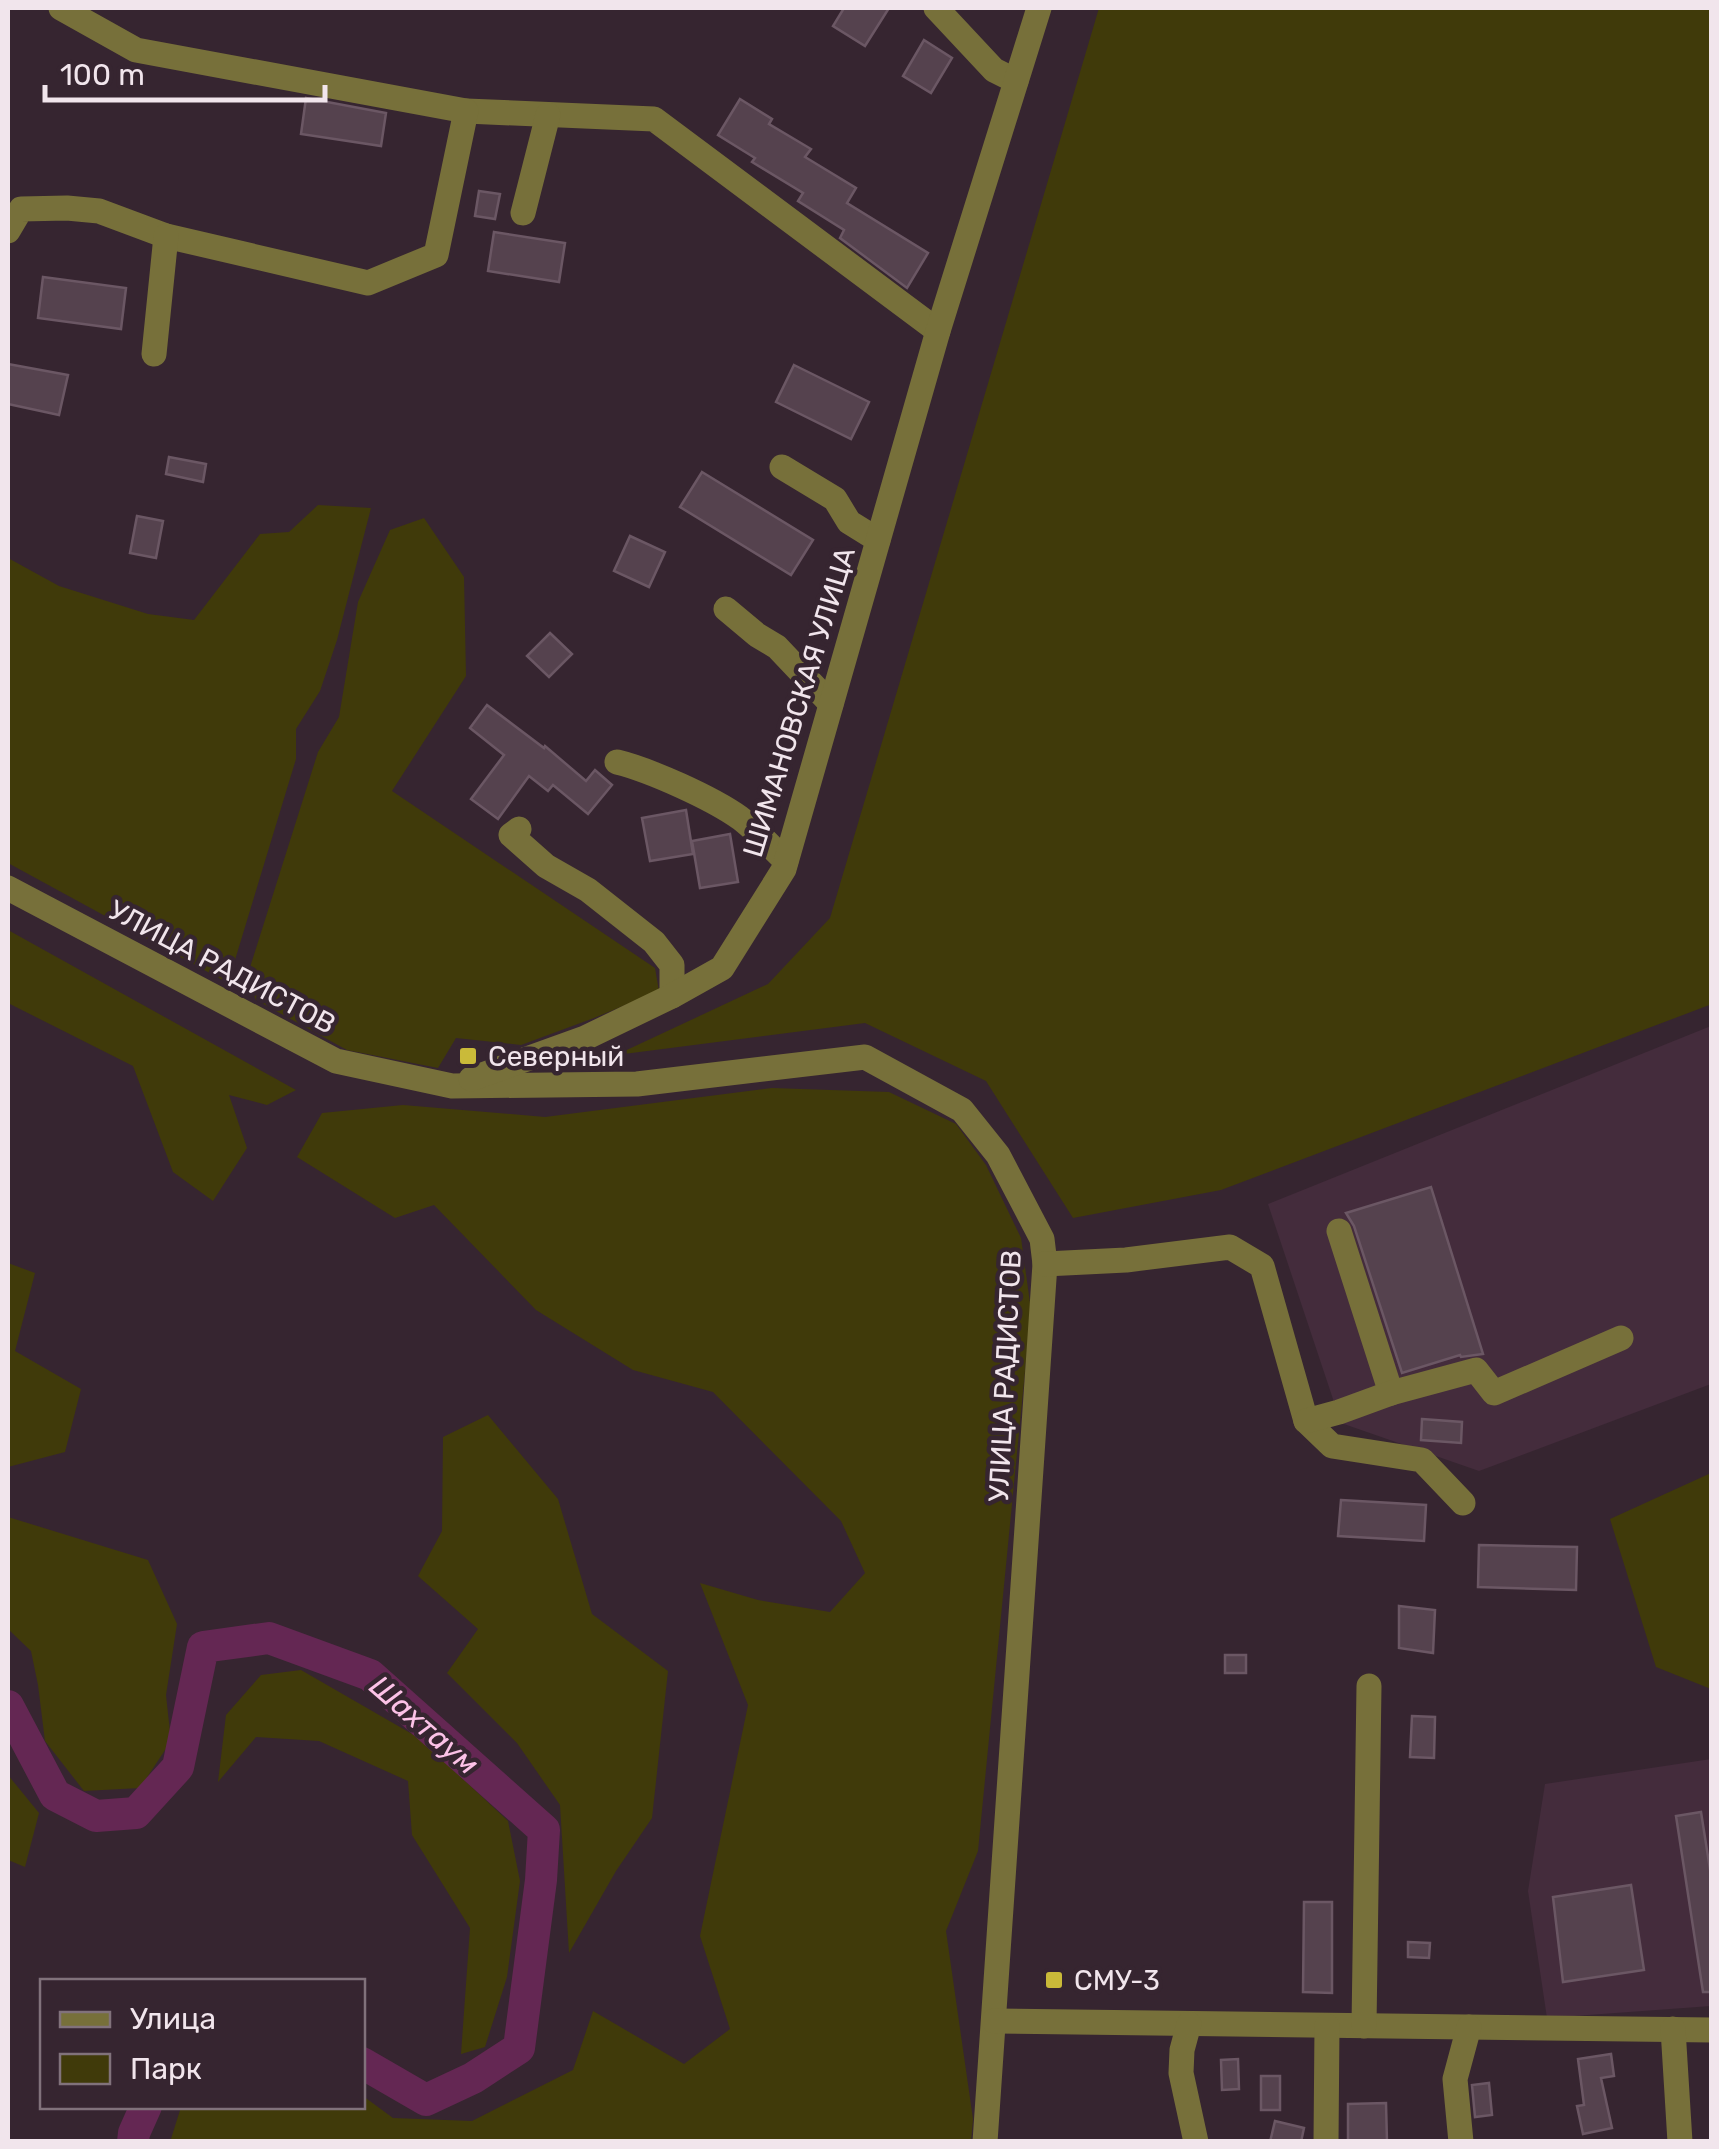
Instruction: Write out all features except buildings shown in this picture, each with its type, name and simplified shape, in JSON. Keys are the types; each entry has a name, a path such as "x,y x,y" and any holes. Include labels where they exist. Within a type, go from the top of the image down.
{"street":[{"path":"61,8 136,50 466,111 654,118 938,332"},
{"path":"936,8 994,70 1016,82"},
{"name":"ШИМАНОВСКАЯ УЛИЦА","path":"452,1086 585,1038 722,968 784,869 938,332 1039,8"},
{"path":"8,230 21,208 99,211 166,236 368,283 436,254 466,111"},
{"path":"523,213 548,114"},
{"path":"154,354 166,236"},
{"path":"782,467 835,499 849,522 878,540"},
{"path":"726,608 777,647 831,704"},
{"path":"617,762 634,766 723,808 743,820 786,861"},
{"path":"518,830 511,835 546,866 588,890 654,942 672,965 672,996"},
{"name":"УЛИЦА РАДИСТОВ","path":"8,888 336,1061 452,1086 637,1084 865,1057 962,1110 998,1155 1042,1239 1045,1264 985,2142"},
{"path":"1340,1231 1391,1393"},
{"path":"1045,1264 1126,1260 1230,1247 1262,1266 1306,1421 1332,1446 1422,1460 1463,1503"},
{"path":"1306,1421 1476,1370 1494,1393 1620,1338"},
{"path":"1364,2026 1370,1686"},
{"path":"994,2022 1712,2030"},
{"path":"1190,2024 1180,2072 1196,2142"},
{"path":"1326,2142 1328,2026"},
{"path":"1461,2142 1455,2079 1469,2027"},
{"path":"1673,2029 1680,2142"}],"shaded area":[{"path":"1711,1026 1711,1384 1479,1471 1341,1423 1268,1204"},
{"path":"1711,1759 1711,2006 1547,2018 1528,1891 1545,1784"}],"green space":[{"path":"1099,8 1711,8 1712,1004 1221,1190 1073,1218 986,1081 865,1023 616,1055 768,984 830,918"},
{"path":"318,505 371,508 320,691 296,729 296,759 228,983 8,863 8,558 59,586 148,614 194,620 260,534 289,532"},
{"path":"424,518 464,577 466,676 392,791 655,968 659,991 521,1045 456,1038 438,1068 347,1050 256,1000 246,980 318,752 339,717 358,602 390,530"},
{"path":"8,930 296,1090 267,1105 229,1095 247,1148 213,1201 173,1172 133,1066 8,1003"},
{"path":"772,1088 889,1092 956,1124 986,1165 1021,1238 1031,1310 978,1851 946,1931 973,2119 971,2141 170,2142 180,2109 365,2109 365,2097 393,2118 472,2121 573,2070 593,2011 684,2064 730,2029 700,1936 748,1705 700,1583 758,1600 830,1612 865,1573 841,1521 713,1392 633,1370 536,1310 434,1205 395,1218 297,1157 322,1113 403,1105 545,1117"},
{"path":"8,1263 35,1273 15,1351 81,1389 65,1452 8,1467"},
{"path":"488,1415 558,1499 592,1614 668,1671 652,1818 569,1953 560,1805 517,1743 447,1673 478,1629 418,1576 442,1531 443,1437"},
{"path":"1711,1473 1711,1689 1656,1667 1610,1519"},
{"path":"8,1517 148,1560 177,1624 166,1695 171,1741 140,1788 84,1791 45,1741 31,1651 8,1629"},
{"path":"301,1670 419,1738 508,1821 520,1881 507,1977 485,2047 461,2054 470,1928 412,1835 408,1781 319,1741 256,1737 218,1782 226,1715 261,1675"},
{"path":"8,1775 39,1813 25,1867 8,1860"}],"waterway":[{"name":"Шахтаум","path":"8,1706 55,1795 96,1816 136,1813 178,1767 203,1647 269,1638 370,1675 544,1830 519,2048 473,2078 426,2100 365,2065"},
{"name":"Шахтаум","path":"133,2142 145,2109"}],"place":[{"name":"Северный","path":"468,1056"},
{"name":"СМУ-3","path":"1054,1980"}]}
